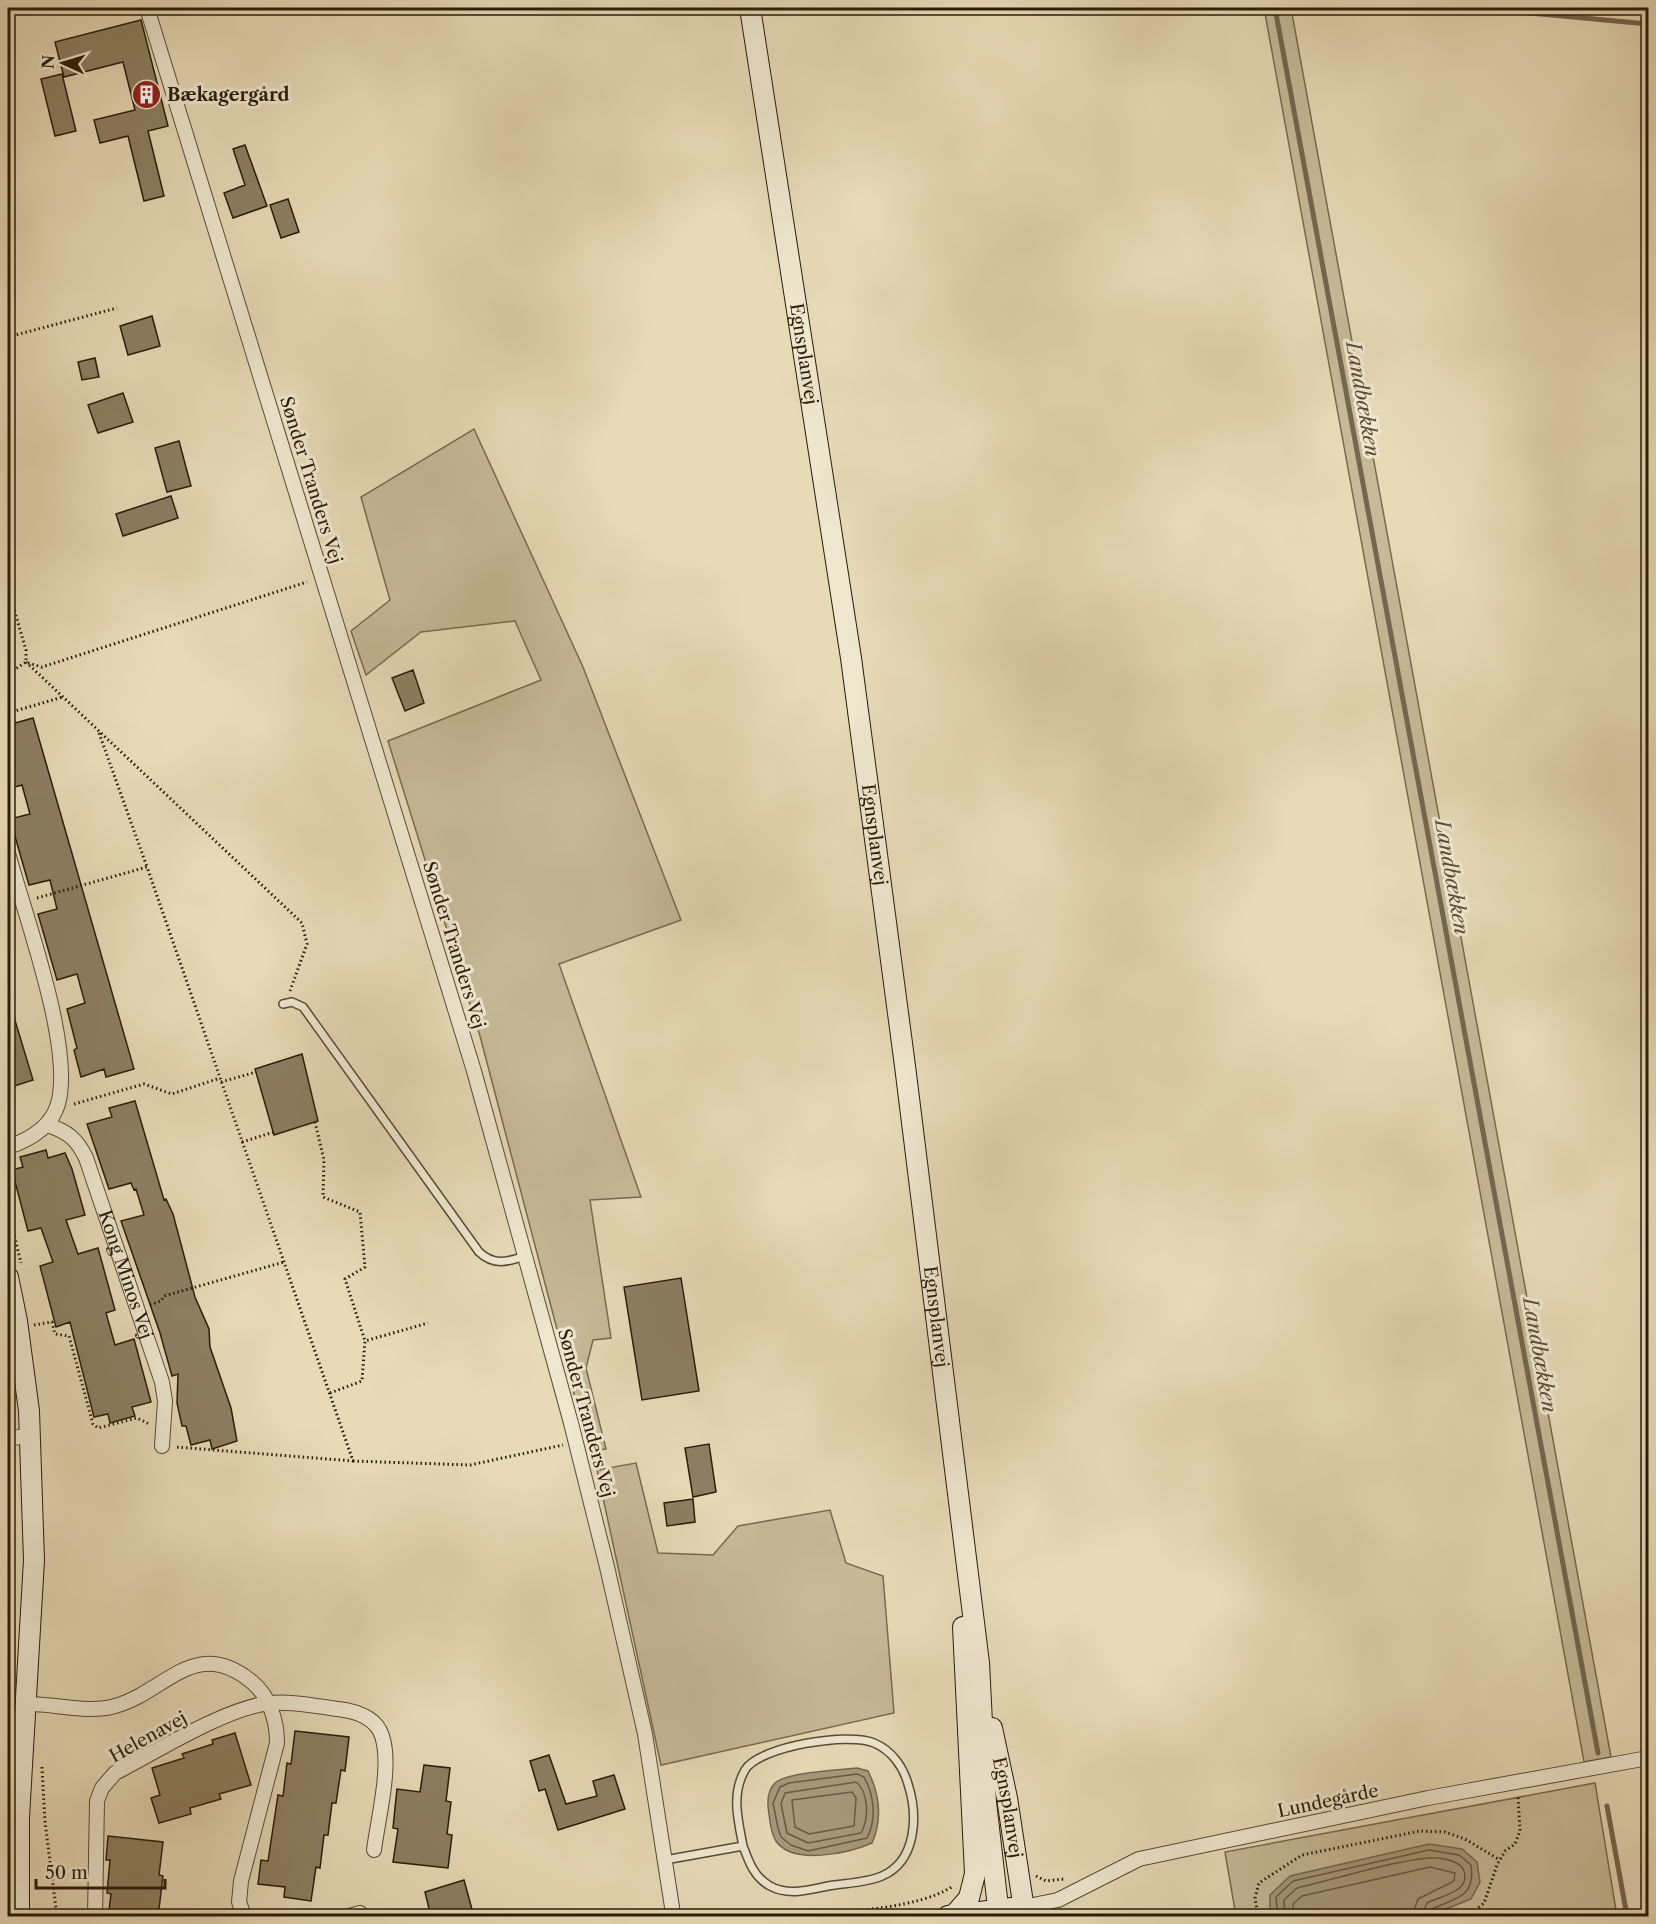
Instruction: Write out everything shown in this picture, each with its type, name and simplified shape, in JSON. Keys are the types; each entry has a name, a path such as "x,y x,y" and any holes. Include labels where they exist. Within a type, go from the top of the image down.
{"main road":[{"name":"Egnsplanvej","path":"750,8 851,658 979,1663 986,1802 999,1913"},
{"path":"8,1276 17,1321 30,1435 34,1560 19,1817 19,1917"},
{"path":"947,1916 969,1898 975,1874 964,1672 962,1526"},
{"name":"Egnsplanvej","path":"979,1663 1006,1798 1024,1912"},
{"path":"947,1916 1024,1912"}],"street":[{"name":"Sønder Tranders Vej","path":"147,8 474,1071 576,1442 645,1734 672,1907"},
{"path":"8,853 57,1034 60,1074 58,1102 47,1125 26,1141 8,1147"},
{"name":"Kong Minos Vej","path":"47,1125 63,1130 79,1143 137,1309 165,1401 162,1446"},
{"path":"8,1439 30,1435"},
{"path":"24,1704 98,1709 117,1706 188,1667 208,1664 224,1665 239,1671 255,1684 268,1703 277,1723 277,1743 241,1881 239,1902 244,1917"},
{"name":"Helenavej","path":"95,1917 97,1801 102,1788 115,1773 217,1720 268,1703 302,1704 357,1711 371,1721 382,1734 386,1754 374,1850"},
{"name":"Lundegårde","path":"1024,1912 1070,1895 1139,1859 1517,1782 1648,1758"}],"lane":[{"path":"286,1003 303,1007 479,1252 488,1260 504,1263 525,1256"},
{"path":"847,1737 873,1742 892,1753 908,1784 914,1827 909,1851 897,1865 882,1876 795,1892 778,1889 759,1879 743,1845 736,1811 738,1788 746,1767 773,1751 847,1737"},
{"path":"665,1860 743,1845"}],"path":[{"path":"8,338 117,308"},
{"path":"26,662 42,667 322,577"},
{"path":"8,589 26,650 26,662 302,923 308,944 286,1003"},
{"path":"8,674 26,662"},
{"path":"8,713 63,697"},
{"path":"99,731 353,1461"},
{"path":"21,902 147,867"},
{"path":"58,1102 76,1105 144,1084 172,1094 256,1072"},
{"path":"315,1122 324,1160 323,1197 360,1212 365,1268 345,1280 365,1341 362,1381 330,1393"},
{"path":"242,1142 274,1132"},
{"path":"137,1309 161,1301 164,1296 284,1262"},
{"path":"33,1326 52,1322 55,1334 69,1336 93,1424 98,1428 137,1418 152,1425"},
{"path":"365,1341 428,1323"},
{"path":"162,1446 353,1461 470,1465 576,1442"},
{"path":"1468,1917 1484,1904 1500,1860 1505,1851 1515,1844 1520,1831 1517,1782"},
{"path":"1258,1917 1256,1898 1259,1883 1302,1855 1420,1831 1445,1832 1465,1839 1500,1860"},
{"path":"1033,1874 1046,1881 1064,1879 1070,1895"},
{"path":"805,1917 918,1901 941,1894 955,1885 958,1878"}],"shaded area":[{"path":"1264,8 1291,8 1611,1757 1584,1762"},
{"path":"474,429 583,667 681,920 559,964 641,1197 590,1200 611,1338 593,1340 586,1368 606,1449 589,1451 480,1036 388,741 541,680 515,621 421,632 366,675 351,631 390,600 361,497"},
{"path":"636,1463 658,1553 713,1555 738,1526 830,1510 846,1563 883,1576 894,1713 661,1765 597,1470"},
{"path":"1595,1783 1617,1916 1428,1916 1470,1899 1270,1912 1273,1916 1236,1916 1225,1852"}],"water":[{"path":"857,1768 868,1771 879,1807 878,1825 872,1843 836,1853 808,1855 784,1849 776,1841 771,1828 768,1806 769,1793 775,1783 790,1776"},
{"path":"1429,1844 1462,1849 1477,1862 1480,1882 1471,1899 1428,1916 1273,1916 1270,1912 1270,1895 1290,1876"}],"building":[{"name":"Bækagergård","path":"141,20 168,126 148,131 164,196 144,201 128,136 100,143 94,120 135,110 123,62 64,77 55,42"},
{"path":"62,74 76,131 55,136 41,79"},
{"path":"245,145 267,206 233,218 224,193 245,185 233,149"},
{"path":"288,199 299,232 281,238 270,205"},
{"path":"152,316 160,346 128,355 120,326"},
{"path":"95,358 99,377 82,380 78,362"},
{"path":"123,393 133,422 98,433 88,405"},
{"path":"179,441 191,486 167,492 155,448"},
{"path":"171,496 178,518 123,536 116,514"},
{"path":"413,670 424,703 405,711 392,678"},
{"path":"33,718 134,1069 106,1077 104,1069 81,1077 74,1050 77,1048 67,1009 85,1003 77,974 57,980 38,914 57,909 50,880 29,885 10,819 30,814 22,785 8,789 8,725"},
{"path":"8,1007 11,1007 33,1080 8,1088"},
{"path":"302,1054 318,1121 274,1135 255,1069"},
{"path":"135,1101 164,1200 166,1199 173,1214 195,1297 209,1329 210,1347 231,1408 237,1441 212,1449 210,1440 191,1445 186,1426 182,1426 177,1403 178,1374 172,1376 160,1333 121,1221 144,1215 136,1189 134,1190 131,1183 109,1189 87,1124 112,1117 109,1108"},
{"path":"46,1150 48,1158 65,1153 72,1169 85,1215 66,1220 78,1254 98,1248 115,1310 106,1313 115,1345 134,1339 151,1402 132,1407 135,1416 110,1423 108,1414 94,1417 70,1322 56,1327 40,1266 53,1262 41,1228 28,1231 12,1170 23,1167 20,1157"},
{"path":"681,1278 699,1391 642,1400 624,1287"},
{"path":"709,1444 716,1492 693,1497 685,1448"},
{"path":"693,1499 695,1522 667,1526 664,1503"},
{"path":"295,1731 349,1737 345,1771 341,1770 336,1803 332,1803 328,1835 324,1835 320,1868 316,1867 311,1901 284,1897 285,1887 258,1884 261,1860 268,1861 278,1795 283,1796 287,1763 291,1764"},
{"path":"235,1733 251,1785 219,1794 221,1799 190,1808 191,1814 159,1823 151,1798 160,1795 152,1768 184,1758 182,1754 213,1744 212,1740"},
{"path":"549,1755 566,1804 597,1796 593,1781 614,1775 625,1809 558,1830 545,1789 539,1791 530,1761"},
{"path":"424,1765 450,1768 446,1801 451,1802 447,1834 452,1835 448,1868 393,1862 398,1829 393,1828 397,1789 420,1792"},
{"path":"108,1836 163,1842 159,1875 163,1876 158,1917 136,1917 137,1913 109,1910 111,1894 107,1893 110,1860 106,1860"},
{"path":"464,1880 473,1913 461,1917 431,1917 425,1892"}],"waterway":[{"name":"Landbækken","path":"1275,8 1598,1753"},
{"path":"1477,8 1648,24"},
{"name":"Landbækken","path":"1607,1806 1627,1916"}],"place":[{"name":"Bækagergård","path":"146,95"}]}
